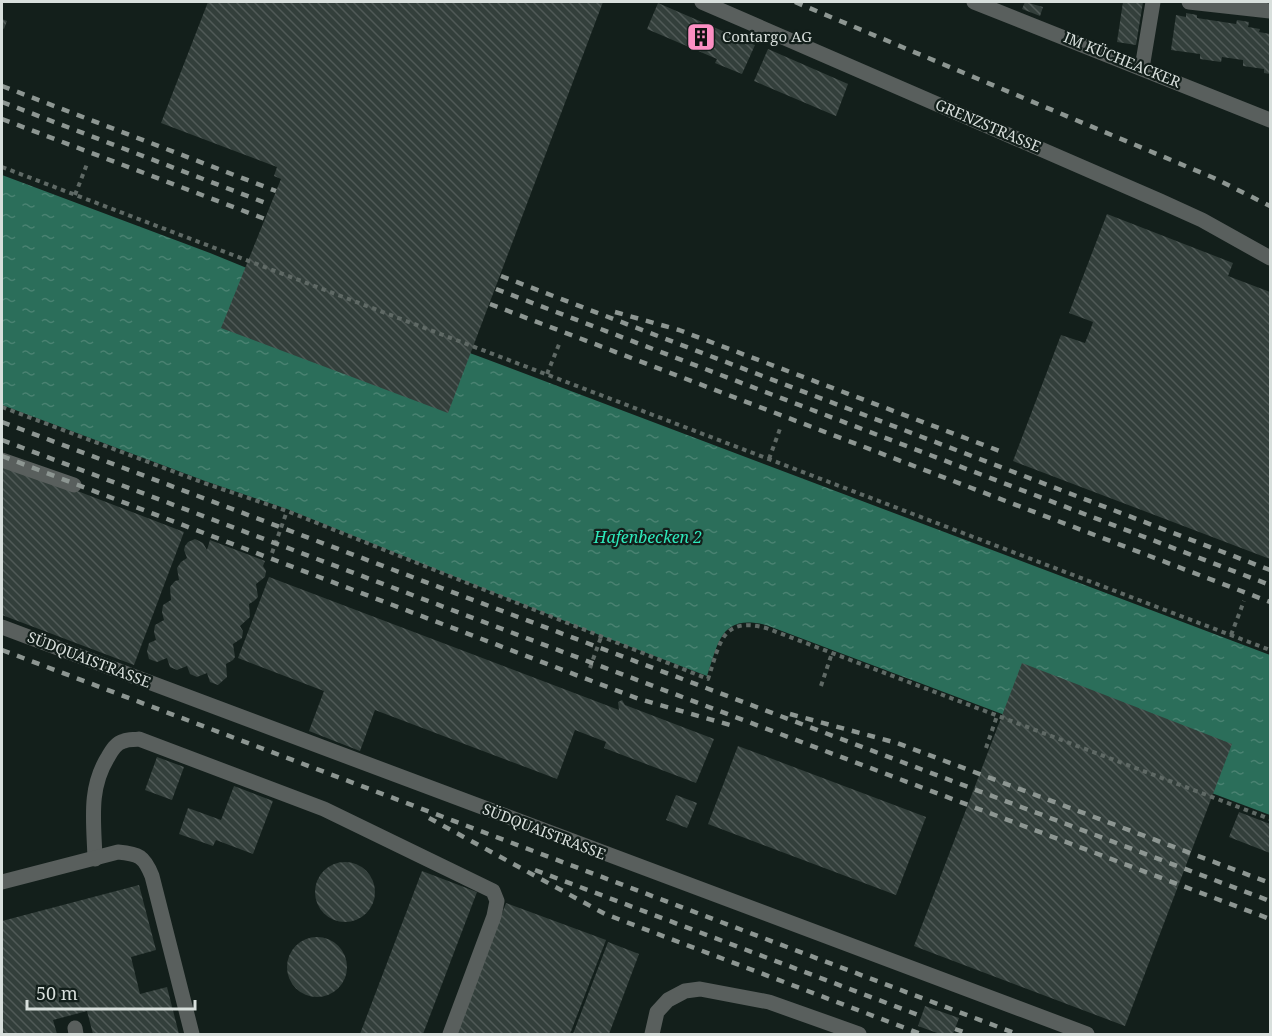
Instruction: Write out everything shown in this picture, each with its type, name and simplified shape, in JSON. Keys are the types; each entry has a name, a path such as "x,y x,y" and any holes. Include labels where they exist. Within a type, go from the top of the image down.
{"street":[{"name":"GRENZSTRASSE","path":"702,2 1160,201 1202,220 1270,258"},
{"name":"IM KÜCHEACKER","path":"974,2 1270,120"},
{"path":"1142,68 1153,2"},
{"path":"1189,2 1270,11"},
{"path":"2,460 74,485"},
{"name":"SÜDQUAISTRASSE","path":"2,627 1088,1035"},
{"path":"95,859 93,803 102,767 114,747 124,741 139,739 324,809 493,891 497,901 494,916 450,1035"},
{"path":"2,882 118,852 134,854 146,861 152,876 192,1035"},
{"path":"652,1035 657,1012 668,1000 685,991 700,989 769,1002 859,1035"}],"path":[{"path":"75,195 87,164"},
{"path":"2,167 1270,650"},
{"path":"548,374 560,342"},
{"path":"2,407 287,511 708,679 724,634 735,627 750,624 766,628 1270,819"},
{"path":"769,459 781,426"},
{"path":"272,553 287,511"},
{"path":"1231,635 1244,601"},
{"path":"590,668 601,637"},
{"path":"821,686 832,653"},
{"path":"986,748 997,716"}],"water":[{"name":"Hafenbecken 2","path":"2,175 210,253 355,312 478,356 1270,655 1270,815 766,625 739,623 724,633 707,676 287,509 205,481 2,405"}],"building":[{"path":"208,2 603,2 448,413 221,328 281,179 274,176 277,167 161,123"},
{"path":"1025,2 1043,7 1040,16 1022,9"},
{"path":"1123,2 1143,2 1136,45 1117,42"},
{"name":"Contargo AG","path":"658,3 755,45 742,74 715,63 717,59 647,29"},
{"path":"1186,13 1197,15 1197,18 1236,24 1237,20 1249,22 1248,27 1270,34 1270,74 1264,73 1264,69 1243,66 1243,60 1222,57 1221,62 1200,59 1200,54 1171,50 1176,15 1186,17"},
{"path":"2,19 7,21 4,29 2,28"},
{"path":"768,49 848,84 836,116 754,81"},
{"path":"1107,214 1233,263 1228,276 1270,292 1270,559 1013,461 1061,335 1085,343 1091,328 1093,322 1069,313"},
{"path":"2,462 184,532 134,665 2,615"},
{"path":"195,539 203,543 207,550 210,540 265,561 263,566 266,571 265,577 256,584 258,597 249,604 250,617 240,626 243,631 242,638 233,644 235,657 226,664 227,677 218,685 210,682 207,673 197,677 190,674 187,666 177,670 170,667 167,658 157,662 149,659 147,651 149,643 156,640 155,625 164,620 163,605 171,600 170,587 179,580 177,568 187,558 185,546"},
{"path":"269,577 619,710 618,702 622,700 625,705 714,739 696,783 604,748 606,742 575,730 557,779 375,710 360,751 309,731 324,691 238,658"},
{"path":"1022,663 1232,744 1125,1026 914,946"},
{"path":"738,746 926,817 896,895 708,824"},
{"path":"157,757 184,767 172,800 145,790"},
{"path":"234,786 273,801 253,854 216,840 213,846 179,834 188,808 221,820"},
{"path":"676,795 697,803 687,828 666,820"},
{"path":"1239,812 1270,824 1270,853 1229,837"},
{"path":"345,862 366,871 375,892 366,913 345,922 324,913 315,892 324,871"},
{"path":"422,871 477,892 423,1034 360,1034"},
{"path":"139,885 156,950 131,957 140,994 167,987 179,1034 93,1034 87,1011 53,1020 57,1034 2,1034 2,921"},
{"path":"506,903 606,940 570,1034 456,1034"},
{"path":"317,937 334,942 342,950 347,967 342,984 334,992 317,997 300,992 292,984 287,967 292,950 300,942"},
{"path":"608,942 639,954 609,1034 573,1034"},
{"path":"925,1006 959,1018 953,1034 940,1034 918,1026"}],"railway":[{"path":"795,2 1214,178 1270,206"},
{"path":"2,86 276,191"},
{"path":"2,102 271,205"},
{"path":"2,119 265,219"},
{"path":"501,276 1270,570"},
{"path":"496,289 1270,585"},
{"path":"490,304 1270,602"},
{"path":"615,312 679,330 1005,453"},
{"path":"2,422 1270,901"},
{"path":"2,440 1270,919"},
{"path":"2,456 639,699 737,727"},
{"path":"2,650 1017,1034"},
{"path":"790,714 897,743 1270,883"},
{"path":"429,818 605,914 921,1034"},
{"path":"535,870 921,1016"},
{"path":"955,1029 969,1034"}],"place":[{"name":"Contargo AG","path":"701,37"}]}
